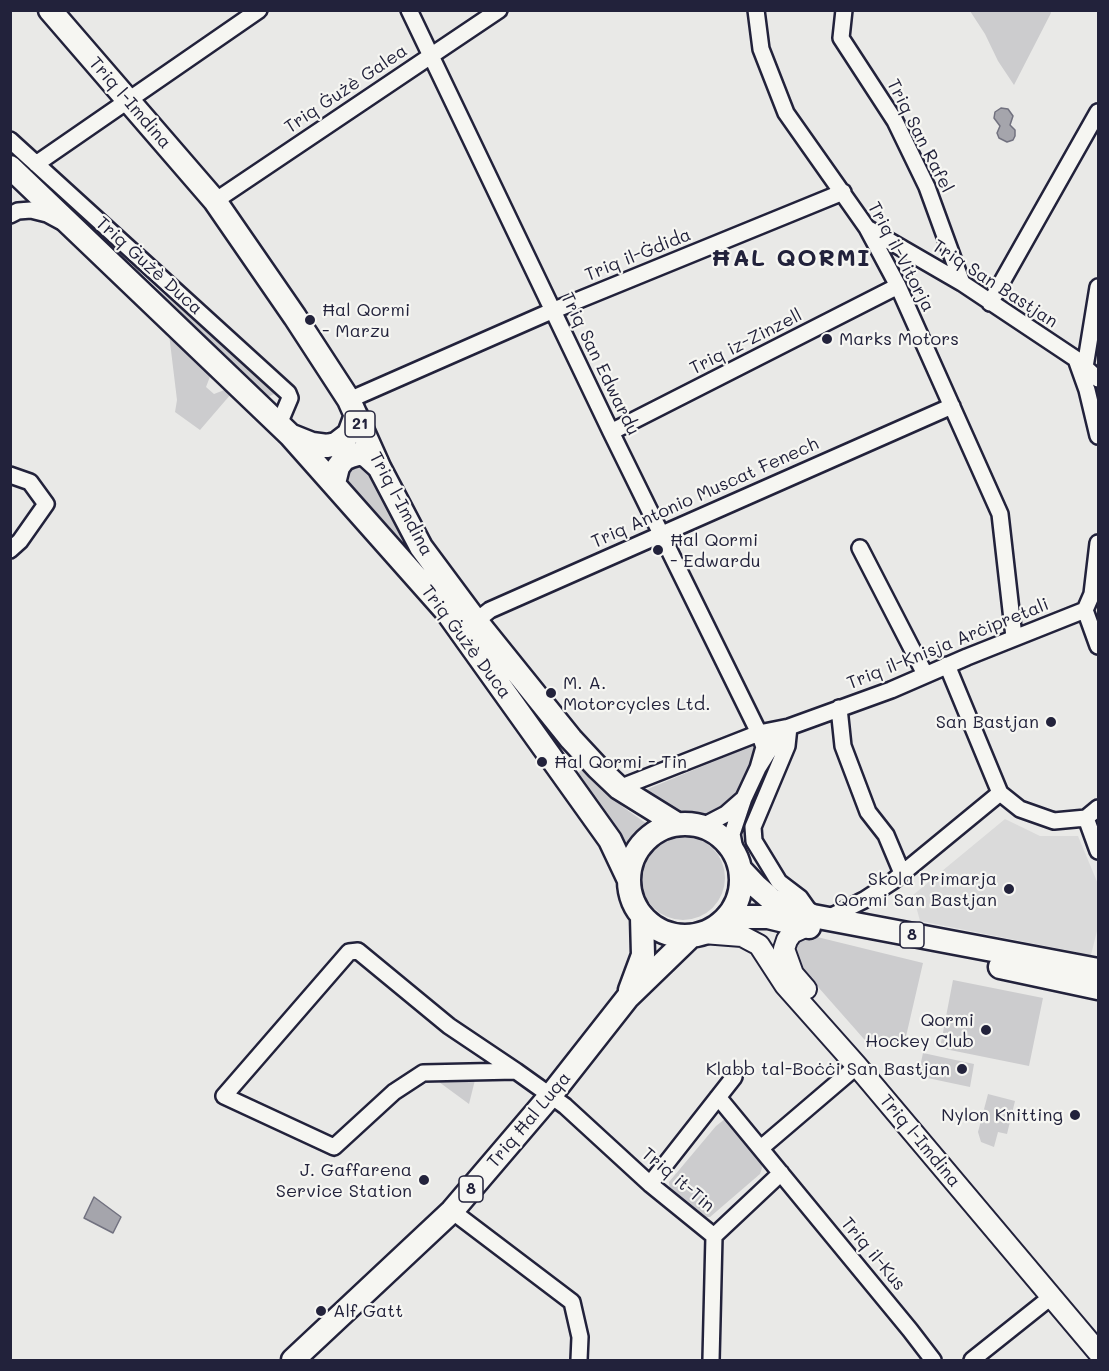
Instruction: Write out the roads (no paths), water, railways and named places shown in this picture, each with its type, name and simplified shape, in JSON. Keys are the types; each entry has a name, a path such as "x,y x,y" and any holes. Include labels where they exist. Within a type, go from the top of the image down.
{"highway":[{"name":"Triq l-Imdina","path":"50,10 127,102 215,201 295,317 353,407 379,467 421,547 476,621 571,739 598,768 620,788 677,824"},
{"name":"Triq Ġużè Duca","path":"10,166 284,430 334,483 447,612 610,840 628,878"},
{"path":"284,430 312,444 327,446 336,444 349,434 353,407"},
{"path":"334,483 338,467 344,459 351,456 360,453 379,467"},
{"name":"8","path":"642,917 634,905 630,892 628,878 632,859 643,842 658,830 677,824 690,824 702,826 716,833 727,843 756,886 772,900 816,920 1098,988"},
{"path":"728,917 736,904 741,888 738,862"},
{"path":"642,917 657,929 674,936 697,934"},
{"name":"Triq Ħal Luqa","path":"628,997 643,955 642,917"},
{"name":"8","path":"697,934 721,924 728,917 816,920 863,926 1098,970"},
{"name":"Triq Ħal Luqa","path":"293,1360 452,1211 550,1095 628,997 697,934"}],"main road":[{"name":"Triq l-Imdina","path":"816,920 792,933 787,940 784,950 793,974 1098,1334"},
{"name":"Triq l-Imdina","path":"697,934 742,936 759,945 785,985 857,1066 1098,1352"}],"street":[{"path":"36,164 259,10"},
{"name":"Triq San Edwardu","path":"409,10 611,432 759,733"},
{"name":"Triq Ġużè Galea","path":"215,201 499,10"},
{"name":"Triq il-Vitorja","path":"756,10 761,49 786,114 867,228 898,286 1000,514 1014,637"},
{"name":"Triq San Rafel","path":"844,10 841,38 894,121 927,187 962,283"},
{"path":"990,303 1098,112"},
{"name":"Triq Ġużè Duca","path":"10,140 288,393 290,398 284,430"},
{"name":"Triq il-Ġdida","path":"353,407 553,311 843,192"},
{"path":"10,215 18,211 31,210 47,214 79,231"},
{"name":"Triq San Bastjan","path":"867,228 962,283 1077,361 1098,379"},
{"name":"Triq iz-Zinzell","path":"611,432 898,286"},
{"path":"1098,287 1088,347 1077,361 1095,406 1098,436"},
{"name":"Triq Antonio Muscat Fenech","path":"476,621 490,610 952,405"},
{"path":"10,475 30,482 46,504 20,541 10,550"},
{"path":"860,548 925,674"},
{"path":"1097,552 1092,594 1084,609 1098,646"},
{"name":"Triq il-Knisja Arċipretali","path":"620,788 759,733 789,727 891,690 1084,609"},
{"path":"947,665 1000,793 1020,809 1054,821 1086,818 1098,808"},
{"path":"839,708 843,746 868,812 886,835 902,873"},
{"path":"789,727 787,746 753,827 754,841 779,882 800,898 816,920 864,900 902,873 1000,793"},
{"path":"738,862 732,834 744,798 758,768 776,741 789,727"},
{"path":"758,768 764,747 759,733"},
{"path":"702,826 726,814 744,798"},
{"path":"1086,818 1098,851"},
{"path":"863,926 864,900"},
{"name":"Triq it-Tin","path":"516,1071 423,1073 394,1092 334,1147 224,1096 349,952 358,951 449,1026 516,1071 550,1095 650,1184 714,1236 711,1360"},
{"path":"761,1149 857,1066"},
{"path":"650,1184 734,1077"},
{"name":"Triq il-Kus","path":"718,1097 933,1360"},
{"path":"714,1236 781,1173"},
{"path":"452,1211 572,1302 580,1337 579,1360"},
{"path":"972,1360 1051,1297"}],"place":[{"name":"Ħal Qormi - Marzu","path":"310,320"},
{"name":"Marks Motors","path":"827,339"},
{"name":"Ħal Qormi - Edwardu","path":"658,550"},
{"name":"M. A. Motorcycles Ltd.","path":"551,693"},
{"name":"San Bastjan","path":"1051,722"},
{"name":"Ħal Qormi - Tin","path":"542,762"},
{"name":"Skola Primarja Qormi San Bastjan","path":"1009,889"},
{"name":"Qormi Hockey Club","path":"986,1030"},
{"name":"Klabb tal-Boċċi San Bastjan","path":"962,1069"},
{"name":"Nylon Knitting","path":"1075,1115"},
{"name":"J. Gaffarena Service Station","path":"424,1180"},
{"name":"Alf Gatt","path":"321,1311"}],"district":[{"name":"ĦAL QORMI","path":"791,259"}]}
